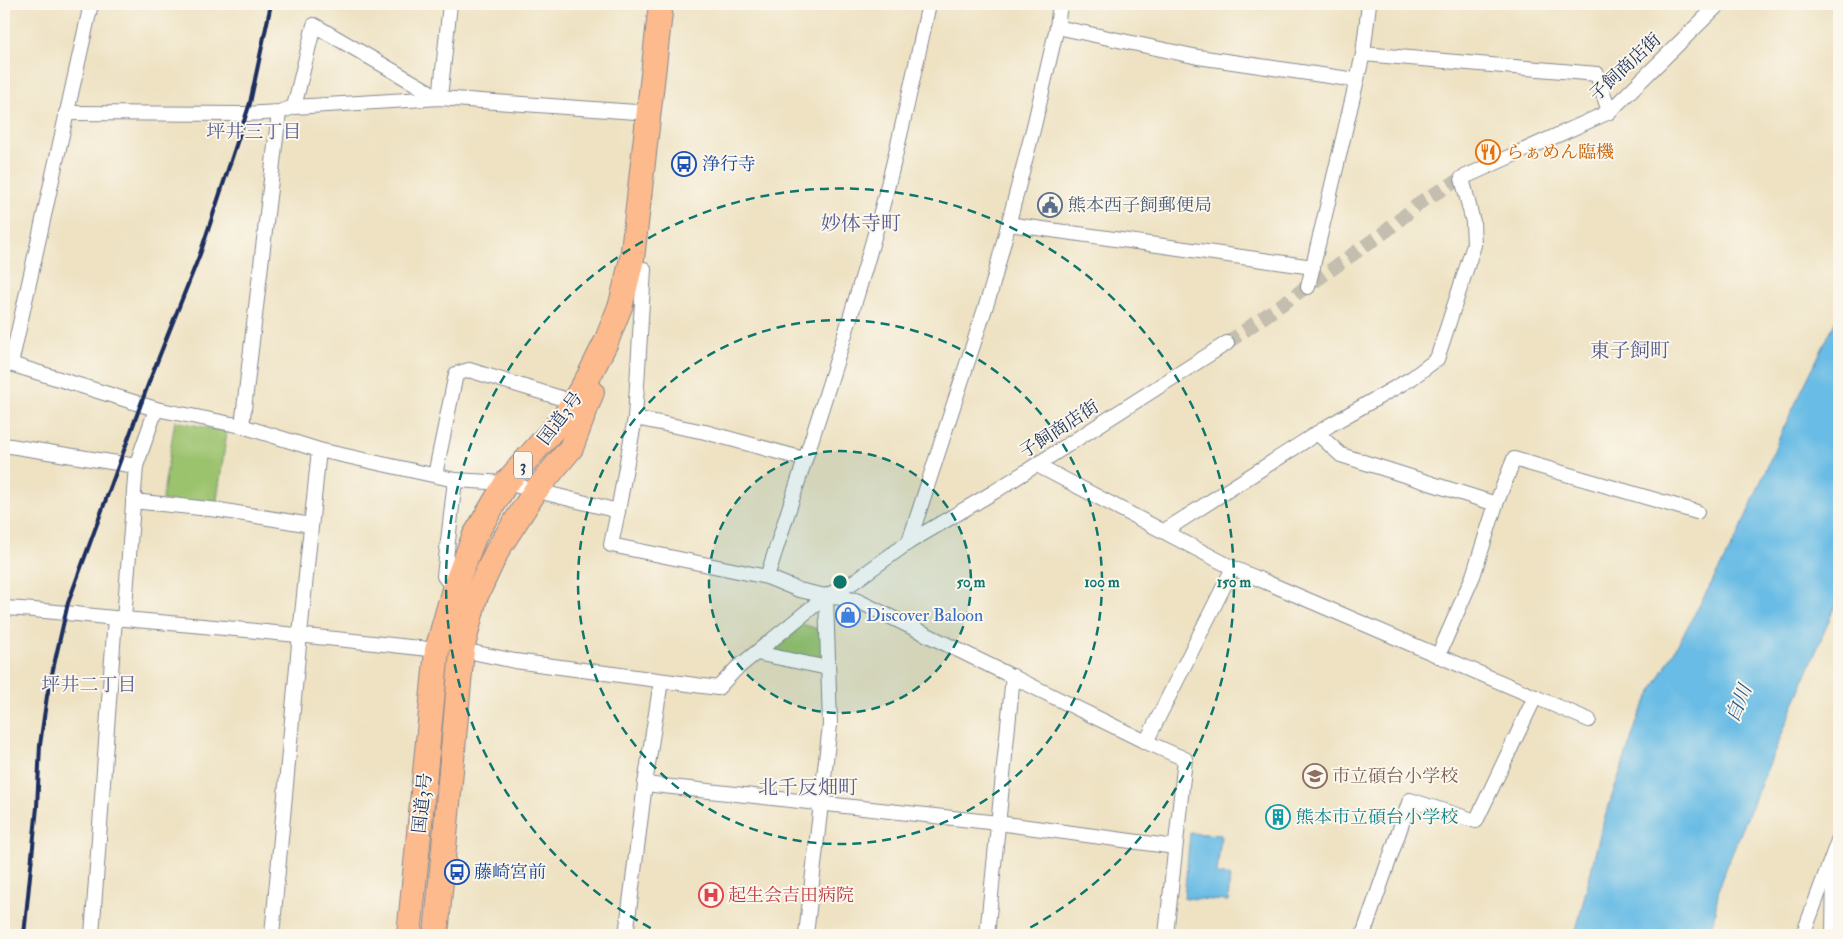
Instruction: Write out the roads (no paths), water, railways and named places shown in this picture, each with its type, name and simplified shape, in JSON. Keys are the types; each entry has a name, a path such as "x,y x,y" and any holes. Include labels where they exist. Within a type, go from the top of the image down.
{"highway":[{"name":"国道3号","path":"409,935 437,650 454,589 474,537 506,483 564,417 574,402 606,342 623,295 632,259 661,4"},
{"name":"国道3号","path":"436,935 462,650 475,598 498,549 536,490 571,448 596,382 620,338 644,269 677,4"}],"street":[{"path":"91,4 8,363 156,409 242,426 318,450 455,480 506,483 618,511"},
{"path":"440,98 450,4"},
{"path":"767,577 839,355 874,236 900,135 929,4"},
{"path":"910,542 980,327 1008,224 1057,27 1060,4"},
{"path":"1308,287 1363,54 1369,4"},
{"name":"子飼商店街","path":"1317,433 1412,378 1437,359 1474,245 1473,222 1462,178 1609,112 1719,4"},
{"path":"294,107 314,24 440,98"},
{"path":"1057,27 1198,57 1356,80"},
{"path":"1363,54 1597,74 1609,112"},
{"path":"66,113 246,114 279,112 294,107 440,98 650,113"},
{"path":"242,426 279,112"},
{"path":"1008,224 1313,268"},
{"path":"644,269 635,418 611,545 767,577 799,590 856,600 1146,742 1185,759 1166,935"},
{"name":"子飼商店街","path":"462,650 515,660 718,688 736,669 826,596 852,582 910,542 994,492 1227,343"},
{"path":"435,476 456,374 469,370 574,402"},
{"path":"92,935 120,618 136,466 156,409"},
{"path":"635,418 704,432 804,460"},
{"path":"1164,531 1317,433 1341,455 1496,504"},
{"path":"4,445 136,466"},
{"path":"272,935 318,450"},
{"path":"1438,656 1473,576 1496,504 1514,459 1697,512"},
{"path":"1037,465 1233,568 1588,720"},
{"path":"454,589 444,576 455,480"},
{"path":"133,501 219,510 311,525"},
{"path":"1146,742 1233,568"},
{"path":"806,935 830,725 826,596"},
{"path":"4,608 67,612 300,634 437,650"},
{"path":"757,653 828,668"},
{"path":"987,935 1013,676"},
{"path":"626,935 645,784 661,681"},
{"path":"1363,935 1410,800 1476,821 1535,697"},
{"path":"645,784 998,823 1175,847"},
{"path":"1804,935 1838,846"},
{"path":"1833,935 1838,846"}],"water":[{"name":"白川","path":"1839,314 1839,596 1720,883 1711,935 1575,935 1602,826 1640,713 1739,533 1783,429"},
{"path":"1190,833 1221,835 1217,874 1230,876 1228,901 1184,898"}],"tunnel":[{"path":"1227,343 1386,231 1422,201 1462,178"}],"railway":[{"path":"24,935 37,807 40,745 47,696 68,603 149,382 200,254 250,103 271,4"}],"place":[{"name":"らぁめん臨機","path":"1488,152"},
{"name":"浄行寺","path":"684,164"},
{"name":"熊本西子飼郵便局","path":"1050,205"},
{"name":"Discover Baloon","path":"848,615"},
{"name":"市立碩台小学校","path":"1315,776"},
{"name":"熊本市立碩台小学校","path":"1278,817"},
{"name":"藤崎宮前","path":"457,872"},
{"name":"起生会吉田病院","path":"711,895"}],"district":[{"name":"坪井三丁目","path":"254,131"},
{"name":"妙体寺町","path":"861,223"},
{"name":"東子飼町","path":"1630,350"},
{"name":"坪井二丁目","path":"89,684"},
{"name":"北千反畑町","path":"808,787"}]}
